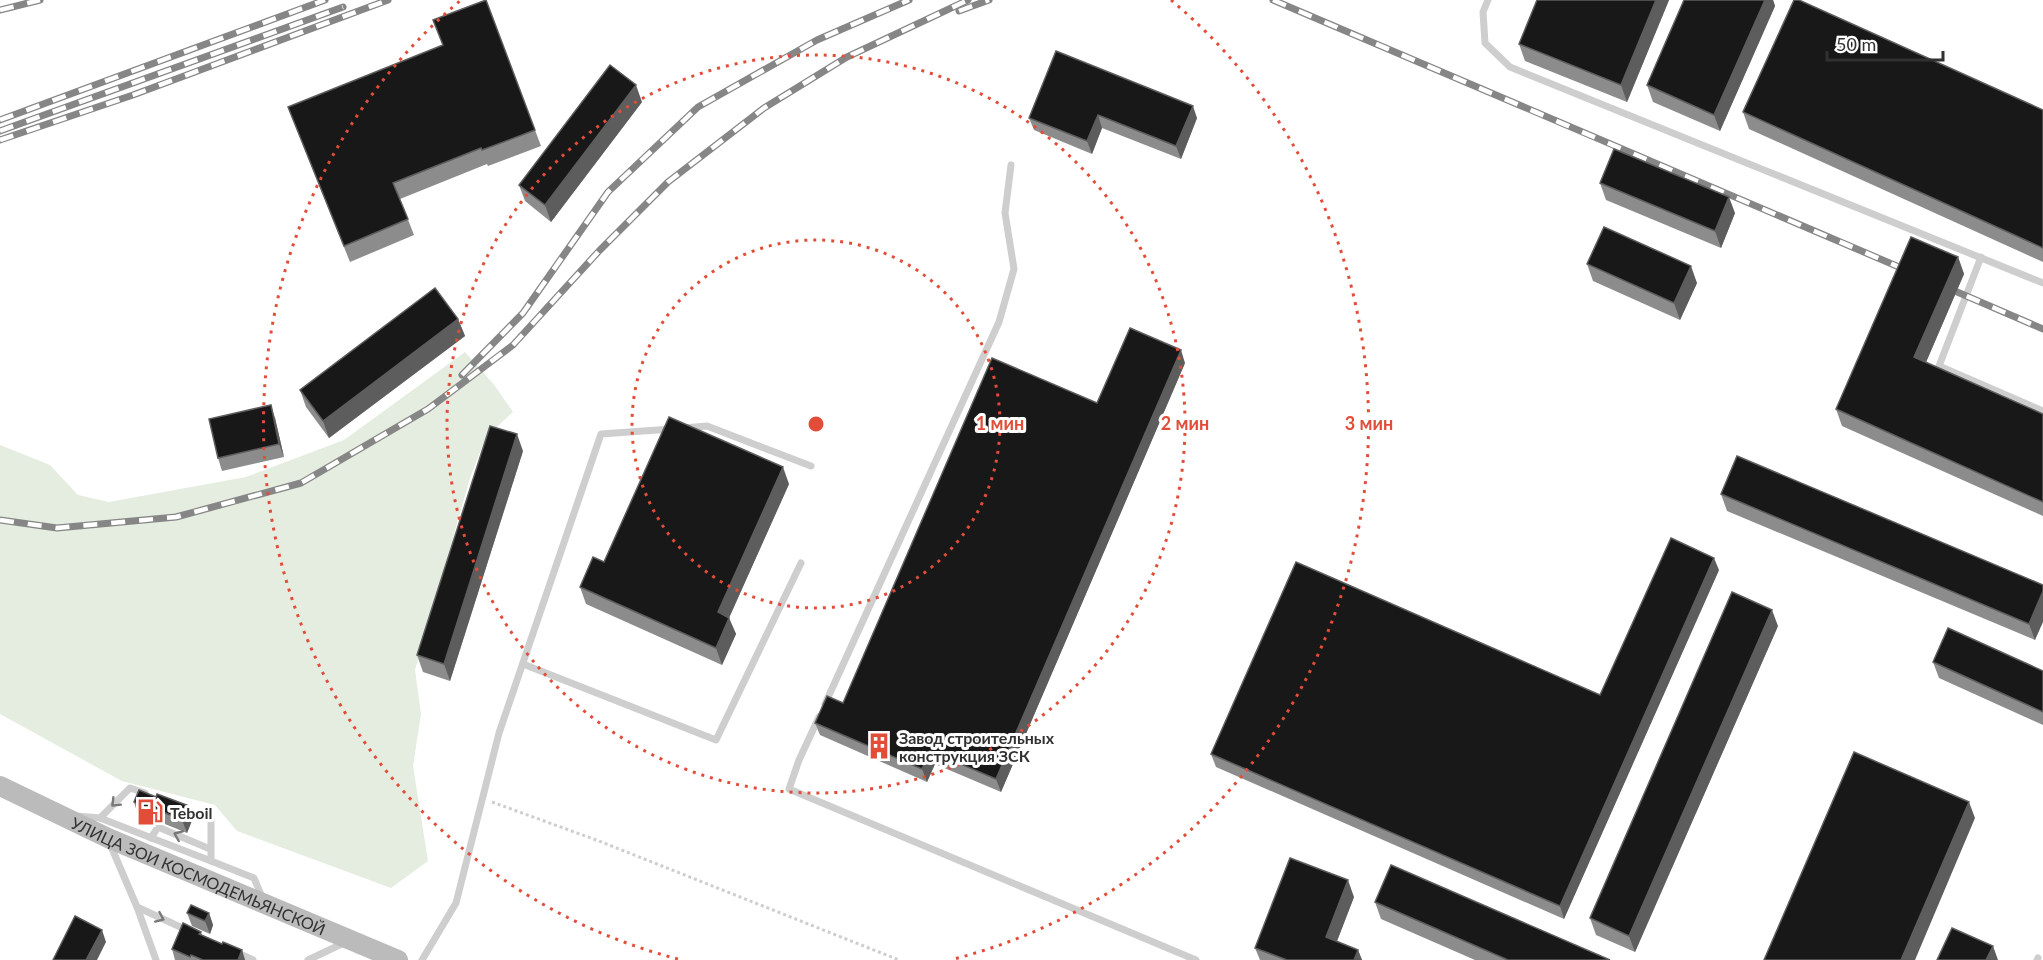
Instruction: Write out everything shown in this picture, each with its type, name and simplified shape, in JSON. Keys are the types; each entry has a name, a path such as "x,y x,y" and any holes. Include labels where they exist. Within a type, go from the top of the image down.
{"main road":[{"name":"УЛИЦА ЗОИ КОСМОДЕМЬЯНСКОЙ","path":"0,786 108,838 398,960"}],"lane":[{"path":"1488,0 1483,12 1485,43 1510,67 2043,283"},
{"path":"1011,165 1005,213 1014,269 999,322 799,760 789,789 1196,960"},
{"path":"1981,258 1939,366 2043,411"},
{"path":"422,960 456,903 499,734 601,434 707,426 811,466"},
{"path":"523,664 716,740 801,563"},
{"path":"100,818 130,788 150,796"},
{"path":"171,804 211,819 211,861"},
{"path":"59,814 100,818 254,878 265,905"},
{"path":"151,838 158,827 210,849"},
{"path":"108,838 156,960"},
{"path":"137,908 200,936"},
{"path":"308,960 350,940"},
{"path":"231,950 252,960"}],"path":[{"path":"482,798 599,841 899,960"}],"shaded area":[{"path":"465,352 495,386 513,412 486,437 470,478 415,670 421,714 413,766 428,861 391,888 237,831 215,805 122,781 0,714 0,445 50,465 78,495 109,502 246,477 344,440"}],"building":[{"path":"486,0 535,130 482,150 481,148 393,183 408,219 344,246 288,107 443,45 433,20"},
{"path":"1537,0 1656,0 1621,85 1519,44"},
{"path":"1684,0 1765,0 1714,115 1647,85"},
{"path":"1794,0 1799,0 2043,110 2043,248 1743,112"},
{"path":"1056,51 1193,106 1176,146 1098,115 1087,141 1029,118"},
{"path":"610,65 636,85 545,205 519,185"},
{"path":"1614,149 1729,197 1715,231 1600,183"},
{"path":"1604,227 1691,266 1674,303 1587,264"},
{"path":"1911,237 1958,257 1914,357 2043,414 2043,502 1836,409"},
{"path":"435,288 458,319 323,421 300,390"},
{"path":"1130,328 1181,350 996,779 930,751 922,769 815,723 827,696 843,703 992,358 1097,403"},
{"path":"271,405 279,444 218,458 209,419"},
{"path":"669,417 783,467 718,612 729,618 716,648 580,587 593,557 604,562"},
{"path":"490,426 517,434 444,664 417,655"},
{"path":"1737,456 2043,585 2043,591 2029,624 1721,494"},
{"path":"1671,538 1714,558 1560,906 1211,754 1296,562 1600,695"},
{"path":"1732,592 1772,610 1629,936 1590,918"},
{"path":"1948,628 2043,671 2043,712 1933,662"},
{"path":"1854,752 1969,802 1901,960 1764,960"},
{"path":"139,790 189,806 182,820 156,809 150,810 134,802"},
{"path":"1290,858 1348,880 1326,937 1358,950 1354,960 1287,960 1255,948"},
{"path":"1391,865 1610,960 1508,960 1375,902"},
{"path":"191,905 209,913 205,921 187,913"},
{"path":"75,916 102,930 86,960 53,960"},
{"path":"183,923 201,932 199,934 242,950 238,960 203,960 172,949"},
{"path":"1952,928 1993,946 1986,960 1937,960"}],"railway":[{"path":"0,10 40,0"},
{"path":"0,120 325,0"},
{"path":"0,140 133,95 388,0"},
{"path":"462,375 523,313 608,192 698,107 817,40 909,0"},
{"path":"0,520 57,528 176,517 301,483 428,409 513,345 599,251 668,182 764,108 847,57 968,0"},
{"path":"959,11 989,0"},
{"path":"1273,0 1913,273"},
{"path":"0,131 343,7"},
{"path":"1941,285 2043,329"}],"place":[{"name":"Завод строительных конструкция ЗСК","path":"879,746"},
{"name":"Teboil","path":"150,812"}]}
